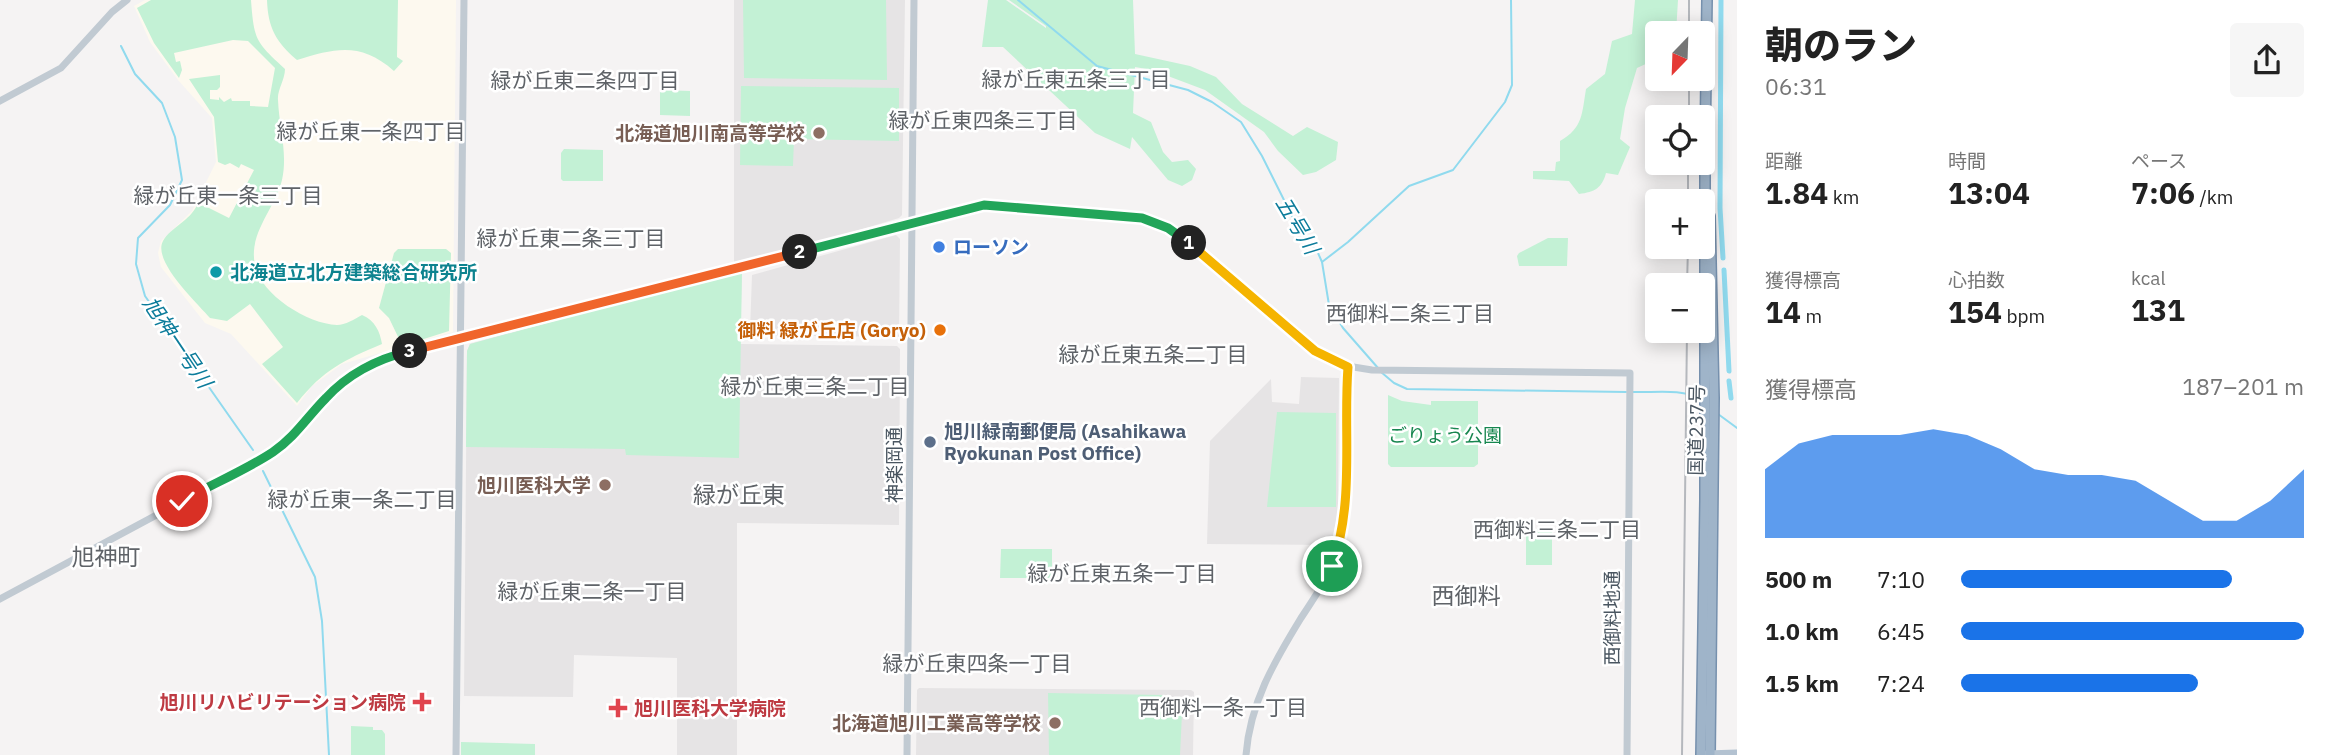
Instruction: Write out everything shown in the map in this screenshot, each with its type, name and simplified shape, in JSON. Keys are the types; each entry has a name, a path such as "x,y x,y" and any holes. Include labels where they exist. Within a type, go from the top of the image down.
{"highway":[{"name":"国道237号","path":"1707,0 1707,106 1713,265 1710,396 1714,417 1707,755"},
{"name":"国道237号","path":"1707,755 1705,411 1710,396"}],"main road":[{"path":"1707,755 1737,754"}],"street":[{"path":"0,101 61,68 112,12 127,0"},
{"path":"456,755 464,0"},
{"name":"神楽岡通","path":"907,755 914,0"},
{"path":"0,599 272,453 295,434 326,397 356,371 395,355 973,206 996,205 1128,215 1156,222 1180,235 1315,351 1348,367 1345,513 1341,538 1325,579 1259,693 1249,725 1247,755"},
{"name":"西御料地通","path":"1348,367 1372,370 1630,373 1627,755"}],"shaded area":[{"path":"145,0 456,0 453,332 342,364 312,386 297,406 231,334 205,323 161,267 158,253 161,241 192,211 216,162 212,118 178,80 150,42 134,6"},
{"name":"北海道旭川南高等学校","path":"734,0 905,0 902,215 899,218 740,266 734,262"},
{"path":"896,235 900,239 899,337 752,335 752,275"},
{"name":"旭川医科大学","path":"742,270 740,344 897,346 900,349 899,525 737,523 737,755 677,755 677,658 574,655 573,697 464,696 467,351 470,344"},
{"path":"1301,377 1339,378 1338,511 1331,545 1207,544 1210,441 1271,379 1272,402 1299,404"},
{"name":"北海道旭川工業高等学校","path":"919,688 1191,690 1194,692 1193,755 916,755"}],"green space":[{"path":"151,0 251,0 258,40 285,69 278,96 284,170 279,191 255,242 255,265 266,287 287,306 313,319 337,325 362,315 376,327 382,344 335,367 316,382 297,403 262,364 283,347 250,304 227,321 210,318 177,281 161,249 166,236 194,211 197,205 229,218 254,170 241,164 239,168 230,163 225,165 218,162 214,117 189,79 220,75 220,87 210,90 210,99 219,100 219,97 224,102 231,98 232,101 250,101 250,106 268,107 275,68 248,41 233,40 174,53 182,70 179,78 154,43 137,8"},
{"path":"267,0 398,0 397,57 403,61 394,71 370,55 348,50 297,60 274,34"},
{"path":"743,0 886,0 887,80 744,78"},
{"path":"988,0 1006,0 1046,28 1009,0 1133,0 1135,54 1190,66 1216,77 1242,104 1293,136 1307,127 1338,142 1336,160 1316,172 1303,175 1278,151 1264,132 1205,90 1152,70 1135,67 1133,113 1151,122 1163,152 1172,162 1188,160 1196,169 1192,180 1182,186 1168,180 1132,137 1130,149 1095,133 1003,47 982,47"},
{"path":"1635,0 1678,0 1677,21 1645,21 1645,64 1637,68 1625,108 1620,139 1630,147 1618,175 1606,173 1597,188 1579,194 1569,181 1533,179 1533,171 1555,171 1556,162 1560,161 1560,141 1577,125 1586,89 1605,74 1612,41 1632,34"},
{"path":"741,86 899,88 899,141 794,139 793,166 740,165"},
{"path":"660,90 690,91 690,116 660,115"},
{"path":"564,149 603,150 603,181 563,181 561,153"},
{"path":"1548,238 1568,238 1567,266 1519,266 1519,253"},
{"path":"398,249 446,249 451,253 449,331 405,345 401,343 389,318 379,308 394,253"},
{"path":"742,270 739,458 626,455 625,449 466,447 467,351 470,344"},
{"name":"ごりょう公園","path":"1388,395 1402,401 1431,405 1431,401 1478,401 1478,464 1474,467 1391,467 1388,464"},
{"path":"1277,412 1336,413 1336,507 1267,507"},
{"path":"1528,529 1549,529 1552,532 1552,565 1526,565"},
{"path":"1001,549 1052,549 1052,578 1000,578"},
{"path":"1048,693 1163,695 1182,713 1180,755 1049,755"},
{"path":"351,726 382,730 385,734 385,755 351,755"},
{"path":"461,742 535,744 535,755 461,755"}],"waterway":[{"name":"五号川","path":"1018,0 1097,66 1188,90 1212,102 1241,122 1262,156 1297,226 1318,253 1329,305 1343,328 1378,368"},
{"path":"1322,262 1409,186 1453,170 1505,102 1512,85 1511,0"},
{"path":"1721,0 1720,208 1723,258"},
{"name":"旭神一号川","path":"121,46 135,74 162,103 175,137 182,180 170,205 138,238 136,264 145,296 253,450"},
{"path":"1724,270 1729,371"},
{"name":"五号川","path":"1381,372 1407,389 1626,392"},
{"path":"1729,381 1731,398"},
{"name":"五号川","path":"1631,392 1676,392 1701,399"},
{"name":"五号川","path":"1718,414 1737,428"},
{"name":"旭神一号川","path":"263,471 315,577 322,621 329,755"}],"railway":[{"path":"1689,0 1689,21"},
{"path":"1689,91 1689,105"},
{"path":"1688,175 1688,189"},
{"path":"1687,273 1688,259"},
{"path":"1682,755 1687,343"}],"place":[{"name":"北海道旭川南高等学校","path":"819,133"},
{"name":"ローソン","path":"939,247"},
{"name":"北海道立北方建築総合研究所","path":"216,272"},
{"name":"御料 緑が丘店 (Goryo)","path":"940,330"},
{"name":"旭川緑南郵便局 (Asahikawa Ryokunan Post Office)","path":"930,442"},
{"name":"旭川医科大学","path":"605,485"},
{"name":"旭川リハビリテーション病院","path":"422,702"},
{"name":"旭川医科大学病院","path":"618,708"},
{"name":"北海道旭川工業高等学校","path":"1055,723"}],"district":[{"name":"緑が丘東五条三丁目","path":"1076,79"},
{"name":"緑が丘東二条四丁目","path":"585,80"},
{"name":"緑が丘東四条三丁目","path":"983,120"},
{"name":"緑が丘東一条四丁目","path":"371,131"},
{"name":"緑が丘東一条三丁目","path":"228,195"},
{"name":"緑が丘東二条三丁目","path":"571,238"},
{"name":"西御料二条三丁目","path":"1410,313"},
{"name":"緑が丘東五条二丁目","path":"1153,354"},
{"name":"緑が丘東三条二丁目","path":"815,386"},
{"name":"緑が丘東","path":"739,494"},
{"name":"緑が丘東一条二丁目","path":"362,499"},
{"name":"西御料三条二丁目","path":"1557,529"},
{"name":"旭神町","path":"106,556"},
{"name":"緑が丘東五条一丁目","path":"1122,573"},
{"name":"緑が丘東二条一丁目","path":"592,591"},
{"name":"西御料","path":"1466,595"},
{"name":"緑が丘東四条一丁目","path":"977,663"},
{"name":"西御料一条一丁目","path":"1223,707"}],"route":[{"path":"182,501 272,453 295,434 326,397 356,371 395,355 973,206 996,205 1128,215 1156,222 1180,235 1315,351 1348,367 1345,513 1332,566"}]}
